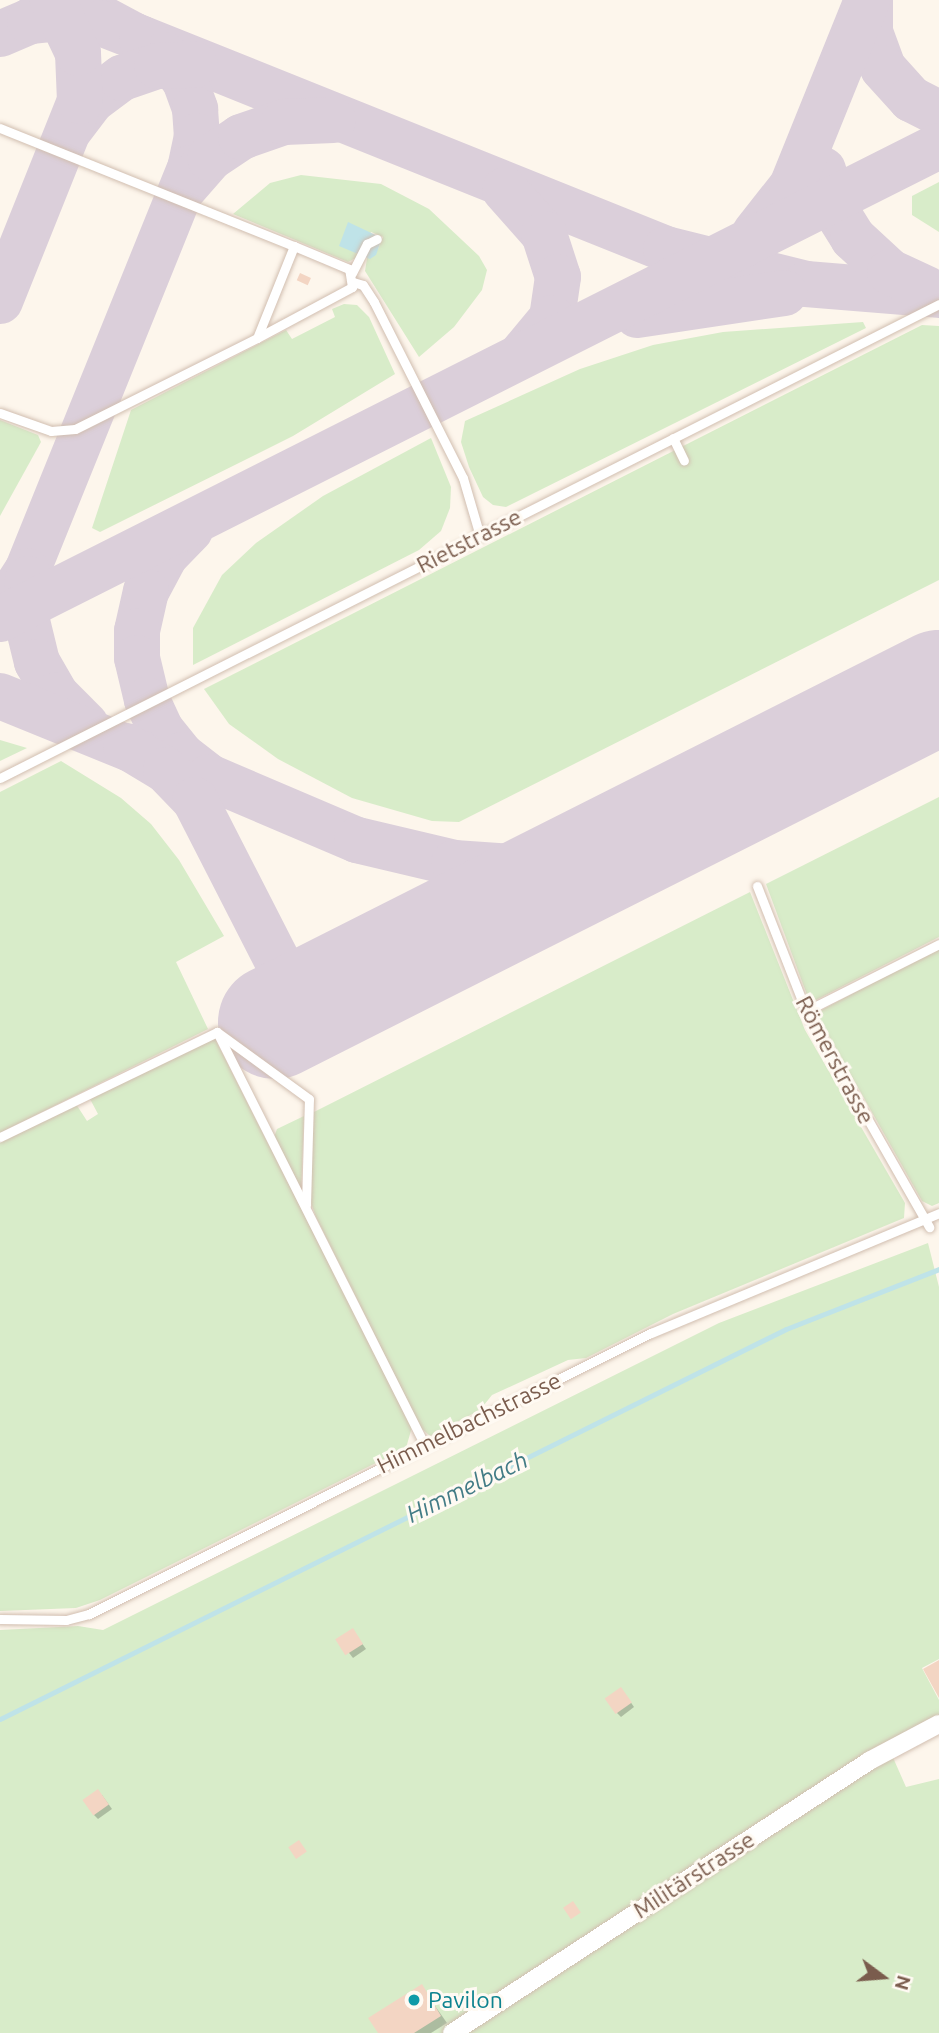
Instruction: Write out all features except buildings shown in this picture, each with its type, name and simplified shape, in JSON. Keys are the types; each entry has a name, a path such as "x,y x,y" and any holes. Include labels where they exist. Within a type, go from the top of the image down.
{"street":[{"name":"Militärstrasse","path":"452,2033 869,1760 939,1724"}],"lane":[{"path":"0,128 294,246 363,285 463,478 480,536"},
{"path":"0,413 51,431 75,429 346,294 367,244 377,239"},
{"path":"257,338 294,246"},
{"name":"Rietstrasse","path":"0,778 939,304"},
{"path":"673,438 684,461"},
{"name":"Römerstrasse","path":"757,886 806,1011 927,1223"},
{"path":"806,1011 939,944"},
{"path":"0,1138 217,1032"},
{"path":"217,1032 425,1445"},
{"path":"217,1032 310,1099 306,1205"},
{"name":"Himmelbachstrasse","path":"0,1619 66,1620 89,1614 685,1318 927,1223 939,1213"}],"green space":[{"path":"301,175 381,184 429,209 479,256 487,270 482,290 454,327 419,357 365,271 368,252 378,249 383,237 371,232 356,258 348,262 233,214 270,183"},
{"path":"939,182 939,232 912,215 912,196"},
{"path":"344,304 357,305 369,317 395,374 293,436 100,532 92,528 131,410 286,330 292,339 335,317 332,309"},
{"path":"863,322 866,328 506,507 493,505 483,497 469,467 461,442 465,421 580,369 653,345 723,332"},
{"path":"922,325 939,326 939,580 459,822 432,821 352,798 278,759 229,724 204,689"},
{"path":"0,420 38,435 41,442 0,516"},
{"path":"431,438 451,487 450,508 441,531 419,550 193,665 193,628 222,575 256,543 323,496"},
{"path":"0,740 27,748 0,761"},
{"path":"61,761 121,798 151,824 179,860 224,936 176,962 208,1029 0,1133 0,792"},
{"path":"939,797 939,937 810,1003 766,884"},
{"path":"750,892 805,1030 905,1203 904,1218 673,1314 586,1358 568,1360 492,1395 480,1410 430,1436 421,1428 316,1217 310,1200 314,1112"},
{"path":"939,948 939,1203 932,1206 922,1201 816,1013"},
{"path":"214,1037 412,1427 406,1448 100,1600 76,1608 0,1611 0,1143 76,1104 87,1121 98,1114 90,1099"},
{"path":"304,1116 301,1191 274,1137 277,1129"},
{"path":"928,1243 939,1287 939,1659 922,1668 939,1700 939,1715 887,1744 906,1787 939,1779 939,2033 0,2033 0,1630 78,1626 103,1630 719,1323"}],"water":[{"path":"348,222 382,238 376,255 370,259 339,246"}],"waterway":[{"name":"Himmelbach","path":"0,1719 786,1329 939,1269"}],"taxiway":[{"path":"0,301 80,101 78,53 53,0"},
{"path":"68,0 133,35 666,249 806,284 939,295"},
{"path":"755,233 792,186 867,0"},
{"path":"870,0 870,32 883,68 911,99 939,113"},
{"path":"0,34 30,21 70,17 101,23 142,39 165,55 185,81 195,109 197,136 190,168 27,571 0,612"},
{"path":"70,129 91,101 122,78 157,66 195,65"},
{"path":"184,188 210,158 241,137 284,122 333,120"},
{"path":"0,619 939,146"},
{"path":"823,170 835,209 853,238 890,272 926,289"},
{"path":"505,190 544,234 558,277 552,318 522,354"},
{"path":"637,315 784,293"},
{"path":"190,530 165,556 146,591 137,631 137,658 147,700 161,730 181,755 209,777 357,840 454,863 512,867 567,861 618,848 662,827"},
{"path":"28,579 26,617 37,662 56,695 86,725"},
{"path":"0,696 143,754"},
{"path":"126,746 166,770 195,800 302,1009"}],"runway":[{"path":"275,1022 939,687"}],"place":[{"name":"Pavilon","path":"414,2000"}]}
